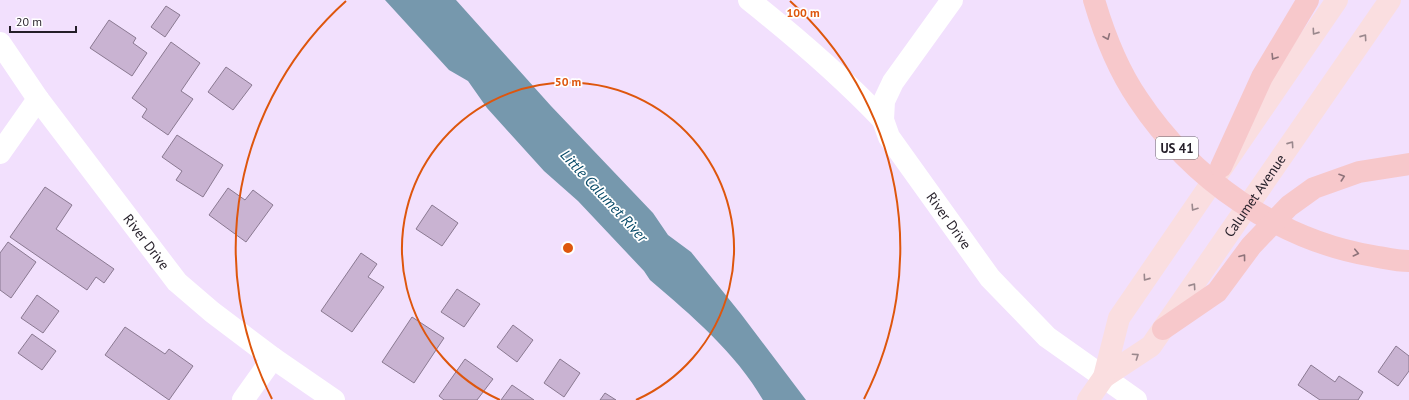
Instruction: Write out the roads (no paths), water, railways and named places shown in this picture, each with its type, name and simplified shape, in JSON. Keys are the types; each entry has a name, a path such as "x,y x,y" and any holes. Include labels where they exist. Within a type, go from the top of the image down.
{"highway":[{"name":"US 41","path":"1094,0 1100,20 1118,62 1137,98 1159,128 1182,153 1232,195 1280,226 1318,243 1359,254 1409,261"},
{"path":"1221,167 1262,77 1308,0"},
{"path":"1163,330 1217,292 1251,246 1289,206 1314,188 1358,172 1409,164"}],"main road":[{"name":"Calumet Avenue","path":"1088,400 1104,377 1119,318 1221,167 1337,0"},
{"name":"Calumet Avenue","path":"1104,377 1151,346 1390,0"}],"street":[{"path":"749,0 806,45 849,85 883,120"},
{"name":"River Drive","path":"952,0 893,82 884,101 883,120 889,137 990,278 1048,337 1136,400"},
{"name":"River Drive","path":"0,43 38,99 177,282 212,312 273,358 334,400"},
{"path":"0,153 38,99"},
{"path":"243,400 273,358"}],"water":[{"name":"Little Calumet River","path":"385,0 456,0 551,106 653,213 668,235 691,252 741,314 806,400 763,400 752,383 726,350 697,321 650,280 644,271 578,201 544,171 487,108 468,81 449,70"}]}
